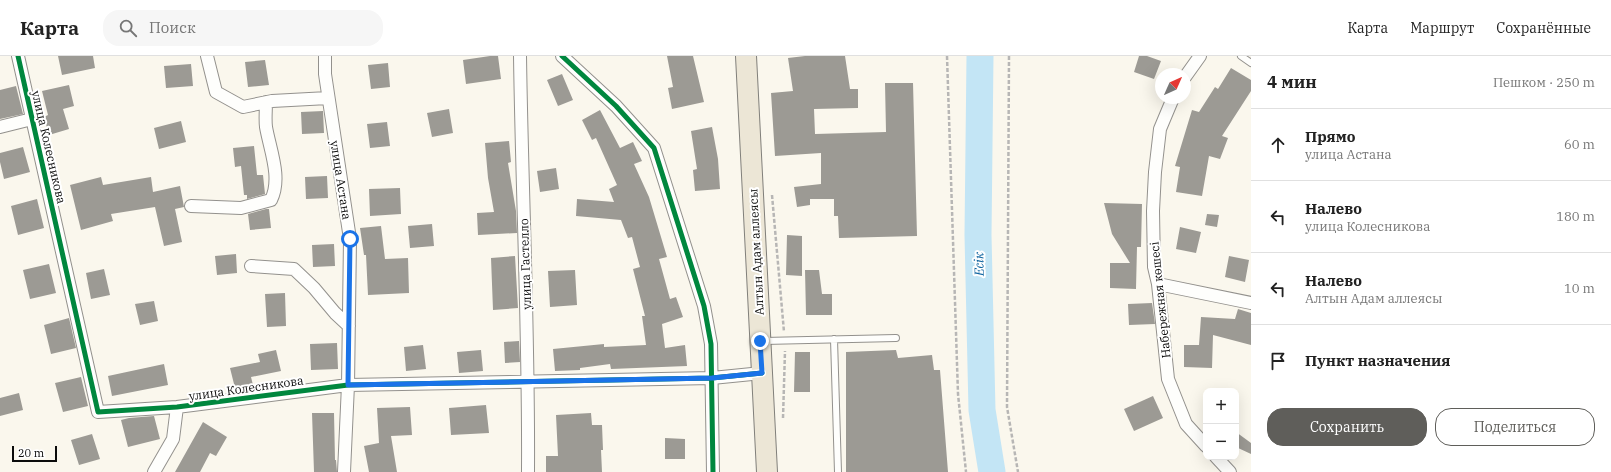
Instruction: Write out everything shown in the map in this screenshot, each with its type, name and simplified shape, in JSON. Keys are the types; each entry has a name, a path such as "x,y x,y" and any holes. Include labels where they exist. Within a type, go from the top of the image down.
{"main road":[{"name":"Алтын Адам аллеясы","path":"746,56 767,472"}],"street":[{"name":"улица Колесникова","path":"18,56 98,412 178,407 348,385 712,378 762,373"},
{"path":"207,56 216,92 243,107 272,101 328,98"},
{"name":"улица Астана","path":"325,56 325,74 328,98 350,239 348,385 344,472"},
{"name":"улица Гастелло","path":"520,56 521,154 528,381 528,472"},
{"path":"562,56 616,106 654,148 704,306 711,344 712,472"},
{"path":"1190,68 1195,58"},
{"path":"191,206 241,208 271,200 276,191 273,157 266,126 266,102"},
{"name":"Набережная көшесі","path":"1170,104 1160,129 1155,172 1153,211 1154,267 1158,284 1168,379 1186,424 1203,443"},
{"path":"0,127 32,119"},
{"path":"251,266 294,269 349,326"},
{"path":"1158,284 1251,303"},
{"path":"154,472 173,439 178,407"},
{"path":"1219,460 1230,472"}],"lane":[{"path":"1241,56 1251,63"},
{"path":"760,341 896,338"},
{"path":"834,339 838,472"}],"path":[{"path":"947,56 958,394 966,472"},
{"path":"1008,56 1007,407 1018,472"},
{"path":"772,190 785,341 783,426"}],"building":[{"path":"58,56 93,56 95,68 62,75"},
{"path":"498,56 501,79 466,84 463,60"},
{"path":"667,56 693,56 704,102 672,109 668,88 673,87"},
{"path":"805,56 845,56 850,89 858,89 858,108 814,109 815,134 886,132 885,83 913,83 917,236 839,238 838,216 834,216 834,199 810,199 810,205 797,207 794,187 821,184 821,153 775,156 771,93 793,91 788,58"},
{"path":"1139,56 1147,56 1161,61 1158,68 1155,68 1154,79 1134,72"},
{"path":"265,60 269,85 248,87 245,62"},
{"path":"388,63 390,87 371,89 368,65"},
{"path":"191,64 193,86 166,88 164,66"},
{"path":"1231,68 1251,80 1251,91 1222,136 1228,138 1220,159 1209,156 1202,196 1176,192 1180,167 1175,166 1192,110 1199,112 1215,87 1218,89"},
{"path":"562,74 573,100 558,106 547,80"},
{"path":"69,85 74,106 63,109 69,129 49,135 44,117 48,115 42,91"},
{"path":"16,86 23,114 0,119 0,90"},
{"path":"449,109 453,133 432,137 427,113"},
{"path":"600,110 620,148 633,142 642,161 634,164 649,197 667,257 659,259 670,299 676,297 683,317 662,324 665,348 685,345 687,366 611,369 610,364 580,368 580,370 555,371 553,349 604,344 604,347 646,345 642,316 645,316 633,269 640,267 632,237 628,238 621,220 576,216 577,199 614,202 609,189 617,185 596,138 592,140 582,120"},
{"path":"323,111 324,133 302,134 301,112"},
{"path":"181,121 186,142 159,149 154,128"},
{"path":"387,122 390,146 370,148 367,124"},
{"path":"712,127 718,159 720,189 695,191 693,170 697,169 691,131"},
{"path":"509,141 511,162 508,163 516,211 517,233 478,235 477,213 494,212 488,178 485,143"},
{"path":"254,146 257,175 263,175 265,194 247,199 247,195 244,195 241,166 235,167 233,148"},
{"path":"23,147 30,172 4,179 0,162 0,153"},
{"path":"556,168 559,189 540,192 537,171"},
{"path":"327,176 328,198 306,199 305,177"},
{"path":"101,177 103,185 151,177 153,192 180,186 184,207 175,209 182,242 164,246 155,207 111,214 113,221 81,230 70,185"},
{"path":"400,188 401,214 370,216 369,189"},
{"path":"37,199 44,228 18,235 11,206"},
{"path":"1104,203 1142,204 1141,247 1137,247 1136,289 1110,288 1110,263 1130,263 1112,234"},
{"path":"269,209 271,228 250,230 248,214"},
{"path":"1207,214 1219,215 1217,227 1205,225"},
{"path":"432,224 434,246 410,248 408,226"},
{"path":"381,226 385,259 408,258 409,293 368,295 366,255 364,255 360,228"},
{"path":"1180,227 1201,232 1196,253 1176,249"},
{"path":"787,235 802,236 802,276 786,275"},
{"path":"334,244 335,266 313,267 312,245"},
{"path":"236,254 237,273 217,275 215,256"},
{"path":"515,256 518,308 493,310 491,258"},
{"path":"1229,256 1249,260 1245,282 1225,277"},
{"path":"49,264 56,293 30,299 23,270"},
{"path":"104,269 110,295 91,299 86,273"},
{"path":"575,270 577,305 550,307 548,271"},
{"path":"805,270 819,270 822,294 832,294 832,315 806,315"},
{"path":"285,293 286,326 267,327 265,294"},
{"path":"154,301 158,321 140,325 135,304"},
{"path":"1152,303 1155,324 1129,325 1128,304"},
{"path":"1238,309 1251,313 1251,345 1213,335 1212,368 1184,367 1184,345 1199,345 1201,317 1235,319"},
{"path":"69,318 76,348 51,354 44,325"},
{"path":"519,341 520,362 505,363 504,342"},
{"path":"337,343 338,369 311,370 310,344"},
{"path":"423,345 426,369 406,371 404,347"},
{"path":"276,350 281,371 251,377 253,385 235,388 230,368 260,362 258,354"},
{"path":"481,350 483,371 459,373 457,352"},
{"path":"896,350 898,358 932,355 934,370 940,370 948,472 846,472 846,352"},
{"path":"795,352 810,352 810,392 794,392"},
{"path":"164,364 168,385 112,396 108,376"},
{"path":"81,377 88,406 63,412 55,383"},
{"path":"19,393 23,410 0,416 0,398"},
{"path":"1153,396 1163,418 1134,431 1124,409"},
{"path":"486,405 489,433 451,435 449,408"},
{"path":"410,407 412,435 391,436 397,472 369,472 364,446 379,443 377,408"},
{"path":"312,413 334,413 335,460 337,472 314,472"},
{"path":"591,413 592,425 602,425 602,472 546,472 546,456 558,456 556,415"},
{"path":"154,416 160,439 128,447 121,420"},
{"path":"203,422 227,437 216,456 210,453 200,472 175,472"},
{"path":"92,434 100,459 79,465 71,440"},
{"path":"1239,434 1251,443 1251,454 1239,448"},
{"path":"665,438 685,439 685,459 665,459"}],"waterway":[{"name":"Есік","path":"980,56 978,235 982,410 992,472"}],"cycle path":[{"path":"18,56 98,412 177,407 348,385 712,378 762,373"},
{"path":"562,56 616,106 654,148 704,306 711,344 713,472"}],"route":[{"path":"350,239 348,385 712,378 762,373 760,341"}]}
